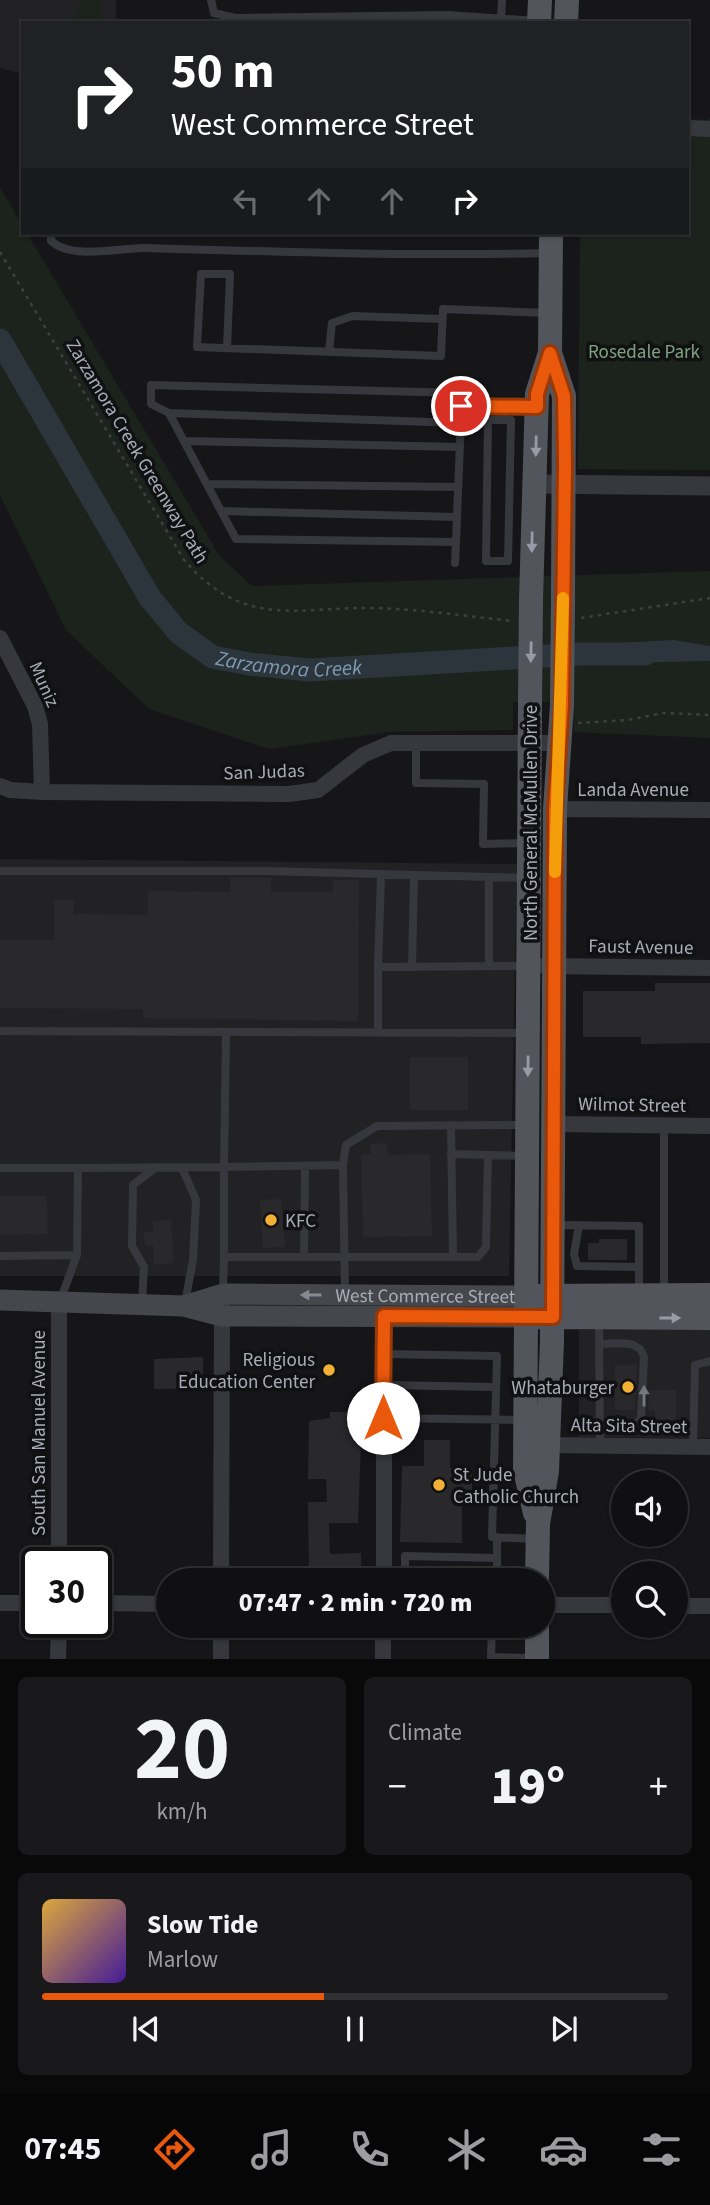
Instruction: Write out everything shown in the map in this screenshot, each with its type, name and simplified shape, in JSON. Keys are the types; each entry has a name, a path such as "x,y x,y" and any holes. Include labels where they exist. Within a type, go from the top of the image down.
{"main road":[{"path":"566,21 567,0"},
{"name":"North General McMullen Drive","path":"537,1531 525,1470 531,600 537,394 550,353 551,243"},
{"name":"North General McMullen Drive","path":"537,1531 547,1471 553,1306 555,809 566,736 562,705 571,610 564,396 550,353"},
{"name":"West Commerce Street","path":"184,1306 223,1294 345,1295 526,1306 553,1306 639,1295 710,1295"},
{"name":"West Commerce Street","path":"2,1303 184,1306 222,1316 384,1316 526,1306"},
{"name":"West Commerce Street","path":"553,1306 599,1317 710,1318"},
{"path":"537,1531 537,1568"},
{"path":"537,1638 537,1658"}],"street":[{"path":"689,128 710,129"},
{"path":"533,484 710,486"},
{"name":"Muniz","path":"0,638 35,705 40,724 42,792"},
{"name":"San Judas","path":"0,786 10,790 42,792 306,793 329,783 375,748 416,742 530,743 566,736"},
{"name":"Landa Avenue","path":"555,809 710,810"},
{"name":"Faust Avenue","path":"529,966 710,968"},
{"name":"Wilmot Street","path":"554,1124 710,1126"},
{"path":"221,1568 223,1294"},
{"name":"South San Manuel Avenue","path":"59,1304 59,1547"},
{"path":"384,1316 384,1568"},
{"name":"Alta Sita Street","path":"548,1445 710,1447"},
{"path":"0,1603 21,1603"},
{"path":"112,1603 156,1604"},
{"path":"555,1605 611,1605"},
{"path":"688,1605 710,1606"},
{"path":"58,1659 59,1638"},
{"path":"221,1638 221,1659"},
{"path":"383,1638 383,1659"}],"lane":[{"path":"211,0 214,13 235,18 447,15 501,19 540,15"},
{"path":"501,19 502,0"},
{"path":"51,235 51,241 60,248 87,251 139,248 351,253 551,243"},
{"path":"227,348 230,274 201,274 197,347 441,356 443,309 550,313"},
{"path":"329,352 332,323 353,316 443,318"},
{"path":"455,563 462,393 151,385 151,404 169,413 460,422"},
{"path":"461,406 537,407"},
{"path":"506,420 508,407"},
{"path":"169,413 236,539 456,542"},
{"path":"488,420 506,420 511,420 509,561 485,561 488,420"},
{"path":"184,440 460,447"},
{"path":"207,484 458,487"},
{"path":"221,511 457,517"},
{"path":"416,742 416,783 484,784 483,844 530,843"},
{"path":"0,870 530,878"},
{"path":"377,1032 381,875"},
{"path":"411,967 414,876"},
{"path":"489,877 489,966"},
{"path":"378,967 529,966"},
{"path":"0,1031 528,1033"},
{"path":"223,1294 226,1032"},
{"path":"451,1125 453,1256"},
{"path":"345,1295 343,1166 346,1145 376,1126 528,1125"},
{"path":"664,1126 664,1295"},
{"path":"451,1154 527,1156"},
{"path":"224,1257 478,1257 486,1247 488,1155"},
{"path":"304,1166 304,1257"},
{"path":"0,1168 343,1166"},
{"path":"59,1304 77,1255 78,1168"},
{"path":"142,1304 144,1267 132,1246 133,1185 155,1168"},
{"path":"182,1168 196,1200 193,1260 188,1272 184,1306"},
{"path":"553,1225 639,1226 639,1295"},
{"path":"579,1226 574,1254 577,1266 639,1267"},
{"path":"0,1256 77,1255"},
{"path":"599,1317 600,1446"},
{"path":"599,1344 635,1344 642,1349 644,1357 641,1419 630,1427 600,1429"},
{"path":"383,1354 497,1356 492,1537 537,1531"},
{"path":"693,1447 695,1366 710,1361"},
{"path":"383,1385 496,1387"},
{"path":"383,1418 525,1420"},
{"path":"497,1538 497,1568"},
{"path":"384,1555 497,1558"},
{"path":"404,1556 405,1568"},
{"path":"492,1638 491,1657 537,1658"}],"path":[{"name":"Zarzamora Creek Greenway Path","path":"0,253 184,560 204,582 227,598 285,613 376,608 516,622"},
{"path":"571,610 710,598"},
{"path":"566,736 579,722 628,720 657,713 710,715"}],"shaded area":[{"path":"0,0 116,0 116,21 21,21 21,73 0,68"},
{"path":"674,640 710,646 710,661 615,663 613,655 618,643"},
{"path":"0,859 517,864 509,1276 0,1276"},
{"path":"579,1330 710,1330 710,1438 579,1437"}],"green space":[{"path":"84,0 102,0 102,21 72,21"},
{"name":"Rosedale Park","path":"710,117 710,470 578,469 580,235 689,235 689,119 708,120"},
{"path":"0,188 21,223 21,235 28,235 219,555 252,586 710,571 710,738 574,732 573,702 513,702 513,730 389,732 269,749 149,709 66,630 0,495"}],"building":[{"path":"230,878 271,878 271,892 333,892 333,880 359,880 358,1021 143,1018 143,1009 0,1008 0,940 54,940 54,900 74,900 73,914 148,915 148,891 230,892"},
{"path":"655,983 710,983 710,1043 641,1044 641,1037 583,1037 583,991 655,991"},
{"path":"410,1057 468,1057 468,1110 410,1110"},
{"path":"387,1143 388,1155 430,1154 432,1236 363,1237 361,1154 371,1154 370,1144"},
{"path":"0,1196 47,1196 48,1234 0,1235"},
{"path":"281,1199 285,1247 263,1248 260,1200"},
{"path":"171,1220 174,1263 154,1265 153,1245 145,1245 144,1232 153,1232 153,1221"},
{"path":"599,1239 627,1239 627,1260 588,1260 588,1243 599,1243"},
{"path":"203,1357 203,1388 154,1389 154,1359"},
{"name":"Whataburger","path":"615,1365 637,1365 635,1410 615,1410"},
{"path":"649,1390 676,1390 676,1420 655,1420 655,1410 648,1410"},
{"path":"330,1412 358,1412 358,1441 361,1441 358,1523 329,1523 330,1554 361,1553 361,1568 309,1568 308,1502 327,1502 326,1479 308,1479 309,1421 330,1418"},
{"path":"424,1440 450,1440 450,1468 472,1468 472,1505 462,1505 462,1543 400,1542 402,1466 424,1466"}],"waterway":[{"name":"Zarzamora Creek","path":"0,340 150,598 179,633 213,657 249,664 310,670 581,654 645,654"}],"slow traffic":[{"path":"555,872 555,809 562,705 563,598"}],"place":[{"name":"KFC","path":"271,1220"},
{"name":"Religious Education Center","path":"329,1370"},
{"name":"Whataburger","path":"628,1387"},
{"name":"St Jude Catholic Church","path":"439,1485"}],"route":[{"path":"383,1418 384,1316 553,1317 555,809 562,705 565,465 564,396 550,353 537,394 537,407 461,406"}]}
